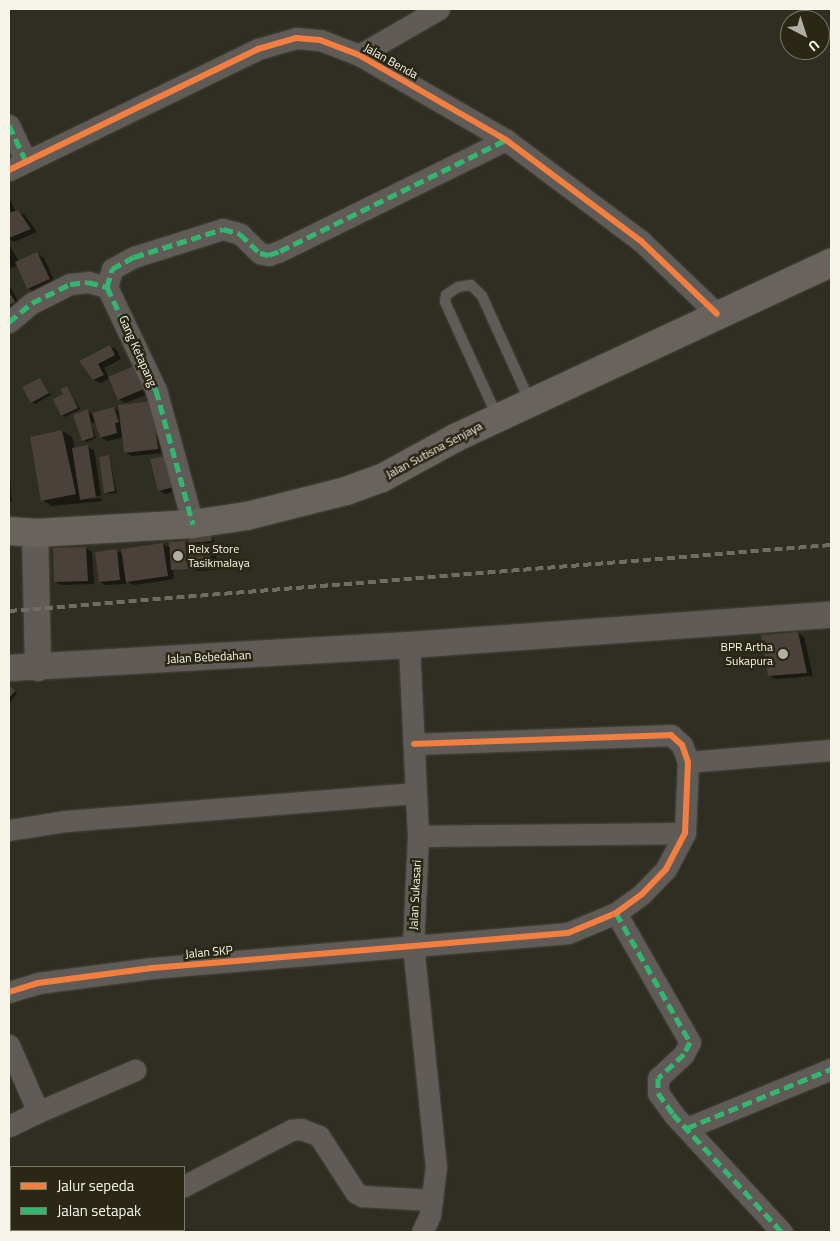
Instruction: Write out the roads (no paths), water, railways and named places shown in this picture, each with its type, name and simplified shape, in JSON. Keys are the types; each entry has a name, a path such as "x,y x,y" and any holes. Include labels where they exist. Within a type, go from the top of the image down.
{"main road":[{"name":"Jalan Sutisna Senjaya","path":"22,532 193,524 247,516 346,491 382,478 498,417 717,314 831,263"}],"street":[{"path":"359,55 439,9"},
{"name":"Jalan Benda","path":"18,165 272,43 310,38 359,55 506,140 641,241 717,314"},
{"path":"9,125 18,165"},
{"path":"9,322 32,303 70,284 88,282 108,286 112,269 134,257 223,229 240,234 260,253 269,255 280,251 506,140"},
{"name":"Gang Ketapang","path":"108,286 156,390 193,524"},
{"path":"22,532 38,668"},
{"name":"Jalan Bebedahan","path":"9,668 38,668 409,645 831,615"},
{"name":"Jalan Sukasari","path":"409,645 418,836 413,945 436,1166 432,1200 422,1232"},
{"path":"414,744 668,735 681,742 688,762 684,833 418,836"},
{"path":"688,762 831,750"},
{"path":"9,830 66,821 416,793"},
{"name":"Jalan SKP","path":"9,992 38,983 152,968 413,945 568,934 616,913 660,877 684,833"},
{"path":"616,913 690,1042 684,1054 666,1069 657,1083 662,1099 782,1232"},
{"path":"9,1045 38,1112"},
{"path":"687,1128 831,1068"},
{"path":"9,1126 135,1070"},
{"path":"185,1185 291,1130 301,1129 319,1136 356,1193 362,1196 432,1200"}],"lane":[{"path":"498,417 445,302 446,295 458,287 471,285 482,296 530,402"}],"railway":[{"path":"9,611 831,545"}],"place":[{"name":"Relx Store Tasikmalaya","path":"178,556"},
{"name":"BPR Artha Sukapura","path":"783,654"}]}
